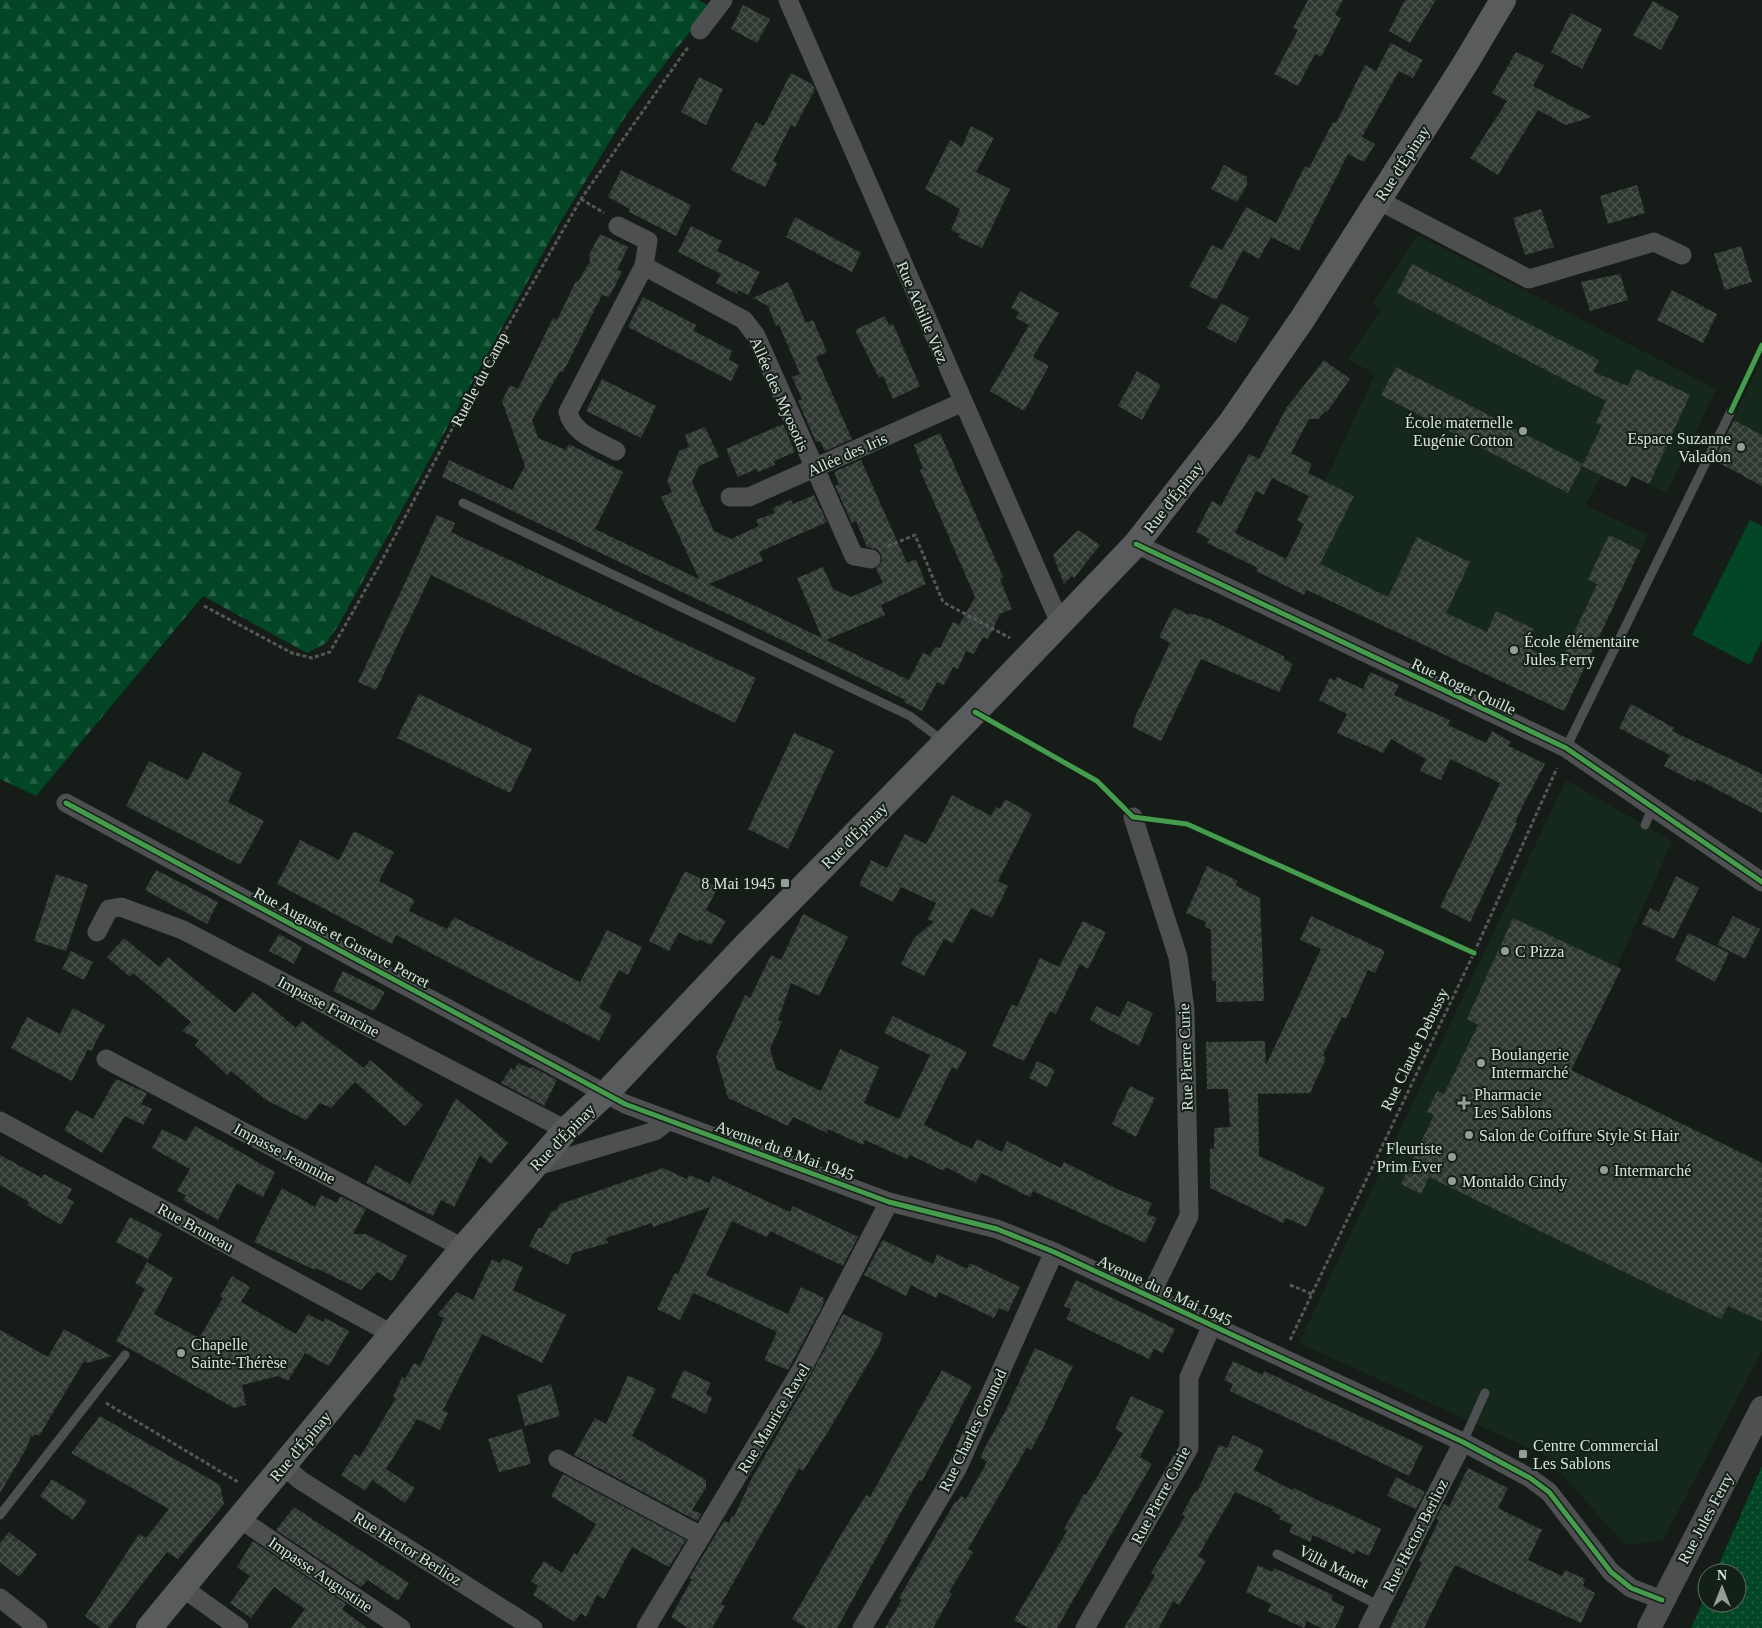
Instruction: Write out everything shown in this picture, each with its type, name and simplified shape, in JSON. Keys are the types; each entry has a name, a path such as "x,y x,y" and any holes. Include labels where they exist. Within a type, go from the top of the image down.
{"main road":[{"name":"Rue d'Épinay","path":"148,1628 260,1496 463,1248 566,1130 606,1093 747,944 945,743 1136,544 1232,421 1302,318 1466,64 1503,0"}],"street":[{"path":"700,30 723,0"},
{"name":"Rue Achille Viez","path":"788,0 1060,622"},
{"path":"1378,200 1529,279 1654,242 1682,254"},
{"path":"616,450 577,430 570,422 568,412 644,266 648,241 618,226"},
{"name":"Allée des Myosotis","path":"644,266 744,320 756,336 813,469 854,556 871,559"},
{"name":"Allée des Iris","path":"730,497 749,497 963,402"},
{"name":"Rue Roger Quille","path":"1136,544 1566,748 1762,882"},
{"name":"Rue Auguste et Gustave Perret","path":"66,803 606,1093"},
{"name":"Rue Pierre Curie","path":"1133,816 1178,958 1184,1010 1189,1216 1150,1296"},
{"name":"Impasse Francine","path":"98,932 109,909 121,907 183,930 566,1130"},
{"name":"Impasse Jeannine","path":"106,1059 463,1248"},
{"name":"Avenue du 8 Mai 1945","path":"606,1093 625,1104 889,1202 997,1229 1054,1252 1463,1442 1530,1478 1542,1487 1611,1572 1631,1588 1662,1600"},
{"path":"533,1167 655,1131 669,1120"},
{"name":"Rue Bruneau","path":"0,1121 392,1334"},
{"name":"Rue Maurice Ravel","path":"646,1628 803,1367 889,1202"},
{"name":"Rue Charles Gounod","path":"862,1628 957,1469 1054,1252"},
{"name":"Rue Pierre Curie","path":"1085,1628 1189,1448 1189,1377 1212,1325"},
{"name":"Rue Jules Ferry","path":"1649,1628 1762,1408"},
{"name":"Rue Hector Berlioz","path":"1368,1628 1378,1605 1463,1442"},
{"path":"558,1459 701,1536"},
{"name":"Rue Hector Berlioz","path":"284,1466 300,1480 534,1628"},
{"name":"Impasse Augustine","path":"240,1519 401,1628"},
{"path":"183,1588 239,1628"},
{"path":"0,1598 38,1628"}],"lane":[{"path":"1566,748 1731,411"},
{"path":"462,503 910,716 945,743"},
{"path":"1645,825 1653,807"},
{"path":"0,1515 124,1355"},
{"path":"1463,1442 1486,1393"},
{"name":"Villa Manet","path":"1276,1554 1378,1605"}],"path":[{"path":"871,559 879,550 915,535 943,602 1012,639 1030,654"},
{"path":"1465,949 1474,954"},
{"path":"1290,1285 1312,1294"},
{"path":"94,1395 260,1496"}],"shaded area":[{"name":"École maternelle Eugénie Cotton","path":"1418,235 1716,389 1667,493 1632,476 1602,475 1585,505 1648,535 1564,711 1307,590 1353,496 1325,482 1375,374 1348,359 1381,309 1373,303"},
{"path":"1762,359 1762,435 1733,419"},
{"path":"1566,780 1672,841 1572,1070 1762,1162 1762,1351 1663,1540 1633,1545 1623,1543 1546,1456 1299,1343"}],"green space":[{"path":"0,0 699,0 711,7 676,49 626,115 558,226 338,626 326,643 307,653 203,596 36,796 0,779"},
{"path":"1750,520 1762,526 1762,640 1750,665 1692,635"},
{"path":"1762,1466 1762,1628 1691,1628 1698,1613 1747,1613 1747,1563 1719,1563"}],"building":[{"path":"1308,0 1343,0 1335,15 1341,18 1321,57 1315,54 1298,86 1274,74 1298,30 1293,28"},
{"path":"1405,0 1436,0 1410,43 1389,31"},
{"path":"1653,1 1679,16 1661,50 1633,35"},
{"path":"743,5 770,19 757,43 731,29"},
{"path":"1571,13 1602,29 1582,69 1551,52"},
{"path":"1391,43 1423,60 1413,78 1399,71 1362,137 1375,144 1364,162 1348,154 1299,251 1271,237 1259,259 1243,250 1216,300 1189,286 1212,245 1222,250 1246,207 1276,223 1305,166 1309,168 1333,122 1336,123 1365,65 1376,71"},
{"path":"1516,52 1544,65 1533,86 1592,117 1566,125 1538,110 1498,175 1470,158 1507,101 1492,93"},
{"path":"791,73 812,84 815,89 795,127 791,125 773,161 777,163 765,187 731,170 756,122 764,126"},
{"path":"699,77 723,89 706,125 681,112"},
{"path":"971,126 994,138 976,172 1010,189 982,248 958,237 960,234 951,230 960,209 925,189 950,140 962,147"},
{"path":"1224,165 1247,177 1247,185 1237,202 1211,189"},
{"path":"621,170 691,205 676,236 629,212 630,209 608,197"},
{"path":"1637,185 1645,213 1608,224 1600,196"},
{"path":"1541,209 1554,247 1525,255 1513,218"},
{"path":"795,217 861,253 852,272 786,237"},
{"path":"691,226 722,241 717,251 760,272 748,295 738,290 737,294 716,283 721,274 678,252"},
{"path":"600,234 628,247 617,270 622,272 609,297 602,295 563,372 560,371 532,420 538,438 566,450 569,444 623,472 595,529 699,579 661,497 672,492 667,481 679,451 689,447 685,435 705,427 719,457 699,466 692,482 714,531 731,539 759,526 756,520 775,513 773,508 791,500 793,504 814,495 827,522 759,552 763,561 709,584 822,638 797,578 823,567 833,589 851,597 883,583 876,569 882,561 881,555 878,550 867,547 856,521 852,523 835,486 839,484 834,472 861,460 907,563 916,559 926,584 881,605 885,615 826,640 909,680 923,653 930,656 935,647 940,648 953,622 959,625 975,597 920,470 923,468 914,445 940,433 1003,577 1000,579 1012,609 1000,614 988,639 983,637 974,654 966,651 958,669 953,667 944,685 937,682 922,711 904,702 905,700 778,638 442,477 449,460 512,490 525,466 502,401 510,385 518,389 553,318 557,320 576,281 578,282 590,261 589,255"},
{"path":"1741,246 1752,282 1725,290 1714,254"},
{"path":"1412,264 1599,360 1593,372 1628,386 1636,369 1690,395 1649,484 1632,476 1626,487 1582,466 1602,425 1596,423 1606,401 1397,293"},
{"path":"1620,274 1628,300 1590,311 1581,282"},
{"path":"788,282 806,323 813,320 827,352 816,357 852,439 825,451 820,441 816,442 798,401 802,399 792,377 800,374 779,325 776,326 768,306 753,298"},
{"path":"1672,290 1717,314 1703,343 1657,320"},
{"path":"1020,291 1059,313 1033,357 1049,366 1024,411 990,391 1029,325 1016,318 1019,312 1011,308"},
{"path":"643,297 696,325 694,331 732,351 729,360 739,365 731,381 628,327"},
{"path":"1221,303 1249,318 1236,343 1207,328"},
{"path":"885,316 889,325 893,324 920,386 893,399 883,376 879,378 855,330"},
{"path":"1324,360 1350,379 1327,412 1325,411 1319,419 1309,419 1291,453 1312,464 1308,473 1354,496 1320,564 1388,597 1417,537 1470,562 1446,613 1487,632 1496,611 1534,629 1525,647 1560,663 1597,584 1588,579 1609,535 1640,550 1564,711 1307,590 1304,595 1256,571 1258,568 1207,543 1210,539 1196,532 1212,501 1221,506 1249,454 1259,459 1287,407","holes":["1272,478 1309,496 1297,520 1304,524 1286,559 1235,533 1256,491 1264,495"]},
{"path":"1396,367 1583,464 1568,493 1381,395"},
{"path":"1137,371 1161,385 1142,420 1118,406"},
{"path":"602,379 656,406 641,438 586,411"},
{"name":"Espace Suzanne Valadon","path":"1734,420 1762,435 1762,486 1714,460"},
{"path":"783,424 795,452 774,461 775,465 758,472 756,469 738,477 726,449"},
{"path":"437,515 455,523 451,532 756,678 735,723 431,575 376,690 358,682"},
{"path":"1078,530 1100,545 1074,578 1072,576 1064,584 1053,555"},
{"path":"1174,607 1188,615 1190,613 1209,619 1284,656 1284,659 1293,664 1279,692 1201,659 1161,741 1133,727 1135,717 1170,643 1159,637"},
{"path":"1370,672 1399,685 1394,695 1450,720 1448,725 1486,743 1492,731 1511,742 1509,746 1545,764 1524,803 1515,822 1517,823 1470,922 1440,907 1500,783 1450,759 1441,780 1420,771 1426,759 1391,739 1383,753 1337,733 1347,714 1319,700 1330,678 1335,681 1337,677 1363,689"},
{"path":"419,694 532,749 510,793 397,738"},
{"path":"1631,704 1674,728 1672,731 1762,774 1762,813 1697,779 1695,782 1664,766 1670,755 1619,728"},
{"path":"794,733 834,751 788,849 748,829"},
{"path":"203,752 242,773 228,802 264,821 240,865 126,806 149,761 188,780"},
{"path":"952,795 991,816 996,807 1000,809 1005,799 1032,814 998,881 1008,886 992,918 971,908 953,943 944,939 924,976 901,964 914,938 934,922 928,919 936,903 901,887 893,902 859,885 871,860 887,868 905,834 926,844"},
{"path":"354,831 394,852 379,881 415,900 409,911 447,929 454,917 580,982 607,930 642,947 628,975 619,970 599,1008 612,1015 599,1041 396,935 392,944 277,884 300,840 339,860"},
{"path":"1207,866 1238,881 1235,885 1260,898 1264,1001 1216,1002 1216,981 1212,981 1211,930 1205,926 1206,922 1186,913"},
{"path":"156,870 218,902 207,924 145,890"},
{"path":"685,871 718,887 706,910 726,921 711,945 699,939 698,942 679,932 669,951 649,941"},
{"path":"56,874 88,885 66,951 34,941"},
{"path":"1676,876 1699,888 1674,939 1642,924 1650,908 1659,912"},
{"path":"803,914 848,937 819,996 791,983 778,1020 782,1022 770,1049 776,1069 821,1091 840,1049 879,1067 864,1103 899,1119 930,1055 884,1033 893,1016 967,1052 957,1070 952,1067 924,1125 972,1149 977,1139 1002,1152 1007,1141 1061,1168 1064,1162 1119,1190 1152,1203 1147,1214 1157,1218 1145,1243 1033,1191 1030,1197 981,1173 976,1183 946,1167 944,1171 910,1155 907,1159 865,1140 863,1145 828,1129 827,1133 793,1117 788,1126 728,1098 716,1056 745,995 750,998 771,955 781,960"},
{"path":"1311,916 1385,951 1375,973 1368,970 1346,1019 1342,1017 1323,1055 1326,1058 1310,1093 1258,1094 1259,1156 1325,1188 1306,1227 1286,1218 1283,1223 1210,1188 1210,1149 1214,1148 1214,1128 1230,1127 1228,1089 1207,1089 1206,1042 1265,1041 1266,1065 1321,949 1300,940"},
{"path":"1733,916 1760,929 1745,959 1717,945"},
{"name":"Intermarché","path":"1513,918 1621,969 1571,1070 1762,1163 1762,1321 1728,1306 1721,1319 1429,1177 1421,1194 1401,1184 1434,1115 1427,1112 1437,1091 1444,1094 1478,1025 1467,1019"},
{"path":"1083,921 1106,932 1088,969 1080,964 1056,1014 1050,1011 1024,1061 992,1046 1012,1004 1017,1007 1040,958 1059,967"},
{"path":"1688,933 1729,953 1715,982 1675,960"},
{"path":"279,934 302,947 294,964 269,951"},
{"path":"124,938 159,967 168,957 235,1013 253,992 296,1028 302,1021 364,1068 370,1060 423,1105 405,1126 355,1082 331,1108 320,1103 306,1120 266,1100 231,1071 227,1075 195,1045 199,1040 182,1031 191,1022 133,973 130,977 107,957"},
{"path":"71,951 93,962 84,980 62,969"},
{"path":"343,971 385,992 374,1011 333,991"},
{"path":"1128,1001 1153,1013 1139,1046 1090,1020 1096,1006 1119,1017"},
{"path":"73,1008 105,1025 91,1051 88,1049 72,1081 11,1048 27,1017 60,1034"},
{"path":"1037,1061 1055,1070 1047,1087 1029,1078"},
{"path":"518,1063 531,1069 532,1067 557,1080 544,1106 501,1083 511,1068 514,1070"},
{"path":"116,1079 147,1093 141,1104 152,1109 143,1125 125,1116 102,1153 64,1130 76,1110 93,1119"},
{"path":"1130,1086 1155,1098 1136,1137 1112,1124"},
{"path":"456,1098 508,1143 491,1164 480,1155 454,1207 441,1200 433,1216 366,1183 375,1165 410,1184"},
{"path":"195,1126 275,1172 263,1197 237,1183 218,1220 183,1200 186,1195 177,1191 190,1169 152,1148 162,1129 186,1141"},
{"path":"0,1155 42,1178 44,1174 72,1189 67,1198 74,1202 61,1225 27,1205 29,1202 0,1185"},
{"path":"663,1168 687,1179 689,1175 709,1183 713,1176 790,1212 793,1206 858,1237 843,1266 770,1231 767,1237 732,1221 706,1275 788,1314 801,1287 824,1298 823,1305 788,1370 764,1360 777,1332 720,1305 693,1293 680,1320 657,1309 675,1273 678,1274 710,1207 653,1227 652,1223 606,1238 608,1243 573,1253 568,1265 529,1246 538,1228 542,1228 551,1212 558,1209 558,1205"},
{"path":"282,1188 315,1207 321,1195 337,1203 340,1196 366,1209 353,1234 366,1234 407,1256 392,1281 377,1272 361,1290 316,1268 315,1270 254,1242"},
{"path":"130,1217 162,1234 148,1259 116,1242"},
{"path":"883,1240 933,1264 937,1254 967,1269 970,1263 1020,1287 1008,1312 999,1308 994,1318 939,1292 936,1298 911,1285 906,1296 864,1275"},
{"path":"503,1258 523,1267 513,1290 566,1315 542,1363 482,1334 443,1410 448,1413 440,1430 417,1419 386,1469 415,1488 405,1503 372,1480 365,1491 341,1475 355,1454 360,1457 396,1398 393,1397 402,1377 405,1379 414,1363 420,1366 444,1318 437,1315 457,1292 473,1300 492,1259 500,1263"},
{"path":"147,1262 173,1278 154,1314 199,1338 223,1298 220,1296 232,1276 250,1287 241,1302 296,1334 308,1314 323,1322 325,1318 349,1331 329,1366 305,1353 288,1381 278,1376 242,1385 246,1405 234,1408 116,1341 145,1289 135,1283"},
{"path":"1076,1280 1175,1329 1163,1353 1154,1349 1149,1359 1066,1319 1071,1309 1064,1306"},
{"path":"843,1314 883,1333 879,1345 803,1471 799,1468 721,1604 725,1606 712,1628 688,1628 671,1617 692,1579 689,1578 724,1521 729,1523 732,1516 734,1517 751,1480 803,1390"},
{"path":"64,1329 112,1356 87,1363 84,1361 39,1436 35,1434 33,1437 31,1436 26,1449 0,1493 0,1330 48,1357"},
{"path":"1035,1348 1073,1366 1042,1430 1031,1450 1027,1447 968,1549 973,1552 949,1592 952,1594 933,1628 885,1628 902,1600 899,1598 955,1502 961,1496 966,1499 987,1462 981,1458 983,1451 1006,1410"},
{"path":"1233,1361 1263,1375 1264,1371 1423,1446 1409,1476 1230,1391 1233,1384 1224,1380"},
{"path":"684,1370 711,1383 706,1394 712,1397 706,1414 671,1397"},
{"path":"942,1370 972,1386 942,1444 922,1481 919,1480 837,1628 807,1628 792,1619 866,1495 870,1497"},
{"path":"628,1375 656,1389 632,1436 706,1480 706,1488 692,1510 702,1514 697,1521 574,1455 595,1418 606,1424"},
{"path":"551,1384 560,1416 525,1426 517,1395"},
{"path":"1131,1396 1164,1411 1140,1457 1152,1464 1057,1628 1029,1628 1014,1620 1067,1531 1064,1529 1084,1494 1086,1495 1123,1433 1115,1429"},
{"path":"100,1416 220,1485 224,1504 178,1559 167,1552 108,1628 100,1628 85,1616 139,1534 146,1538 169,1509 71,1453"},
{"path":"522,1429 531,1464 499,1472 488,1439"},
{"path":"1233,1435 1264,1450 1254,1470 1292,1490 1294,1488 1381,1529 1369,1556 1356,1550 1354,1554 1313,1535 1310,1542 1289,1532 1293,1525 1279,1519 1281,1516 1272,1511 1273,1509 1235,1492 1198,1556 1206,1561 1179,1605 1173,1601 1159,1628 1124,1628 1155,1575 1151,1573 1185,1516 1182,1514 1195,1491 1197,1492 1219,1445 1227,1448"},
{"path":"1468,1468 1508,1488 1498,1508 1542,1530 1528,1560 1562,1576 1565,1570 1585,1579 1583,1586 1595,1593 1581,1623 1455,1565 1424,1628 1390,1628 1422,1562 1419,1561 1439,1520 1436,1519 1444,1504 1449,1507"},
{"path":"563,1474 686,1540 669,1567 632,1547 604,1599 597,1595 586,1617 581,1613 574,1622 533,1595 538,1586 531,1581 544,1561 562,1573 574,1553 577,1555 596,1524 551,1496"},
{"path":"1396,1477 1425,1492 1416,1509 1387,1496"},
{"path":"52,1479 87,1501 73,1520 40,1496"},
{"path":"294,1507 409,1583 398,1601 368,1580 361,1587 276,1530"},
{"path":"9,1532 37,1554 19,1577 0,1562 0,1543"},
{"path":"253,1541 346,1604 342,1609 367,1628 291,1628 305,1609 274,1587 251,1618 230,1603 250,1576 237,1567"},
{"path":"1258,1565 1272,1572 1274,1568 1333,1595 1331,1600 1345,1607 1335,1628 1321,1628 1307,1621 1304,1628 1268,1611 1271,1604 1246,1592"}],"cycle path":[{"path":"1731,411 1762,345"},
{"path":"1136,544 1566,748 1762,882"},
{"path":"975,712 1097,781 1133,817 1187,824 1474,953"},
{"path":"66,803 625,1104 889,1202 997,1229 1054,1252 1463,1442 1530,1478 1549,1492 1611,1572 1631,1588 1662,1600"}],"place":[{"name":"École maternelle Eugénie Cotton","path":"1523,431"},
{"name":"Espace Suzanne Valadon","path":"1741,447"},
{"name":"École élémentaire Jules Ferry","path":"1514,650"},
{"name":"8 Mai 1945","path":"785,883"},
{"name":"C Pizza","path":"1505,951"},
{"name":"Boulangerie Intermarché","path":"1481,1063"},
{"name":"Pharmacie Les Sablons","path":"1464,1103"},
{"name":"Salon de Coiffure Style St Hair","path":"1469,1135"},
{"name":"Fleuriste Prim Ever","path":"1452,1157"},
{"name":"Intermarché","path":"1604,1170"},
{"name":"Montaldo Cindy","path":"1452,1181"},
{"name":"Chapelle Sainte-Thérèse","path":"181,1353"},
{"name":"Centre Commercial Les Sablons","path":"1523,1454"}]}
